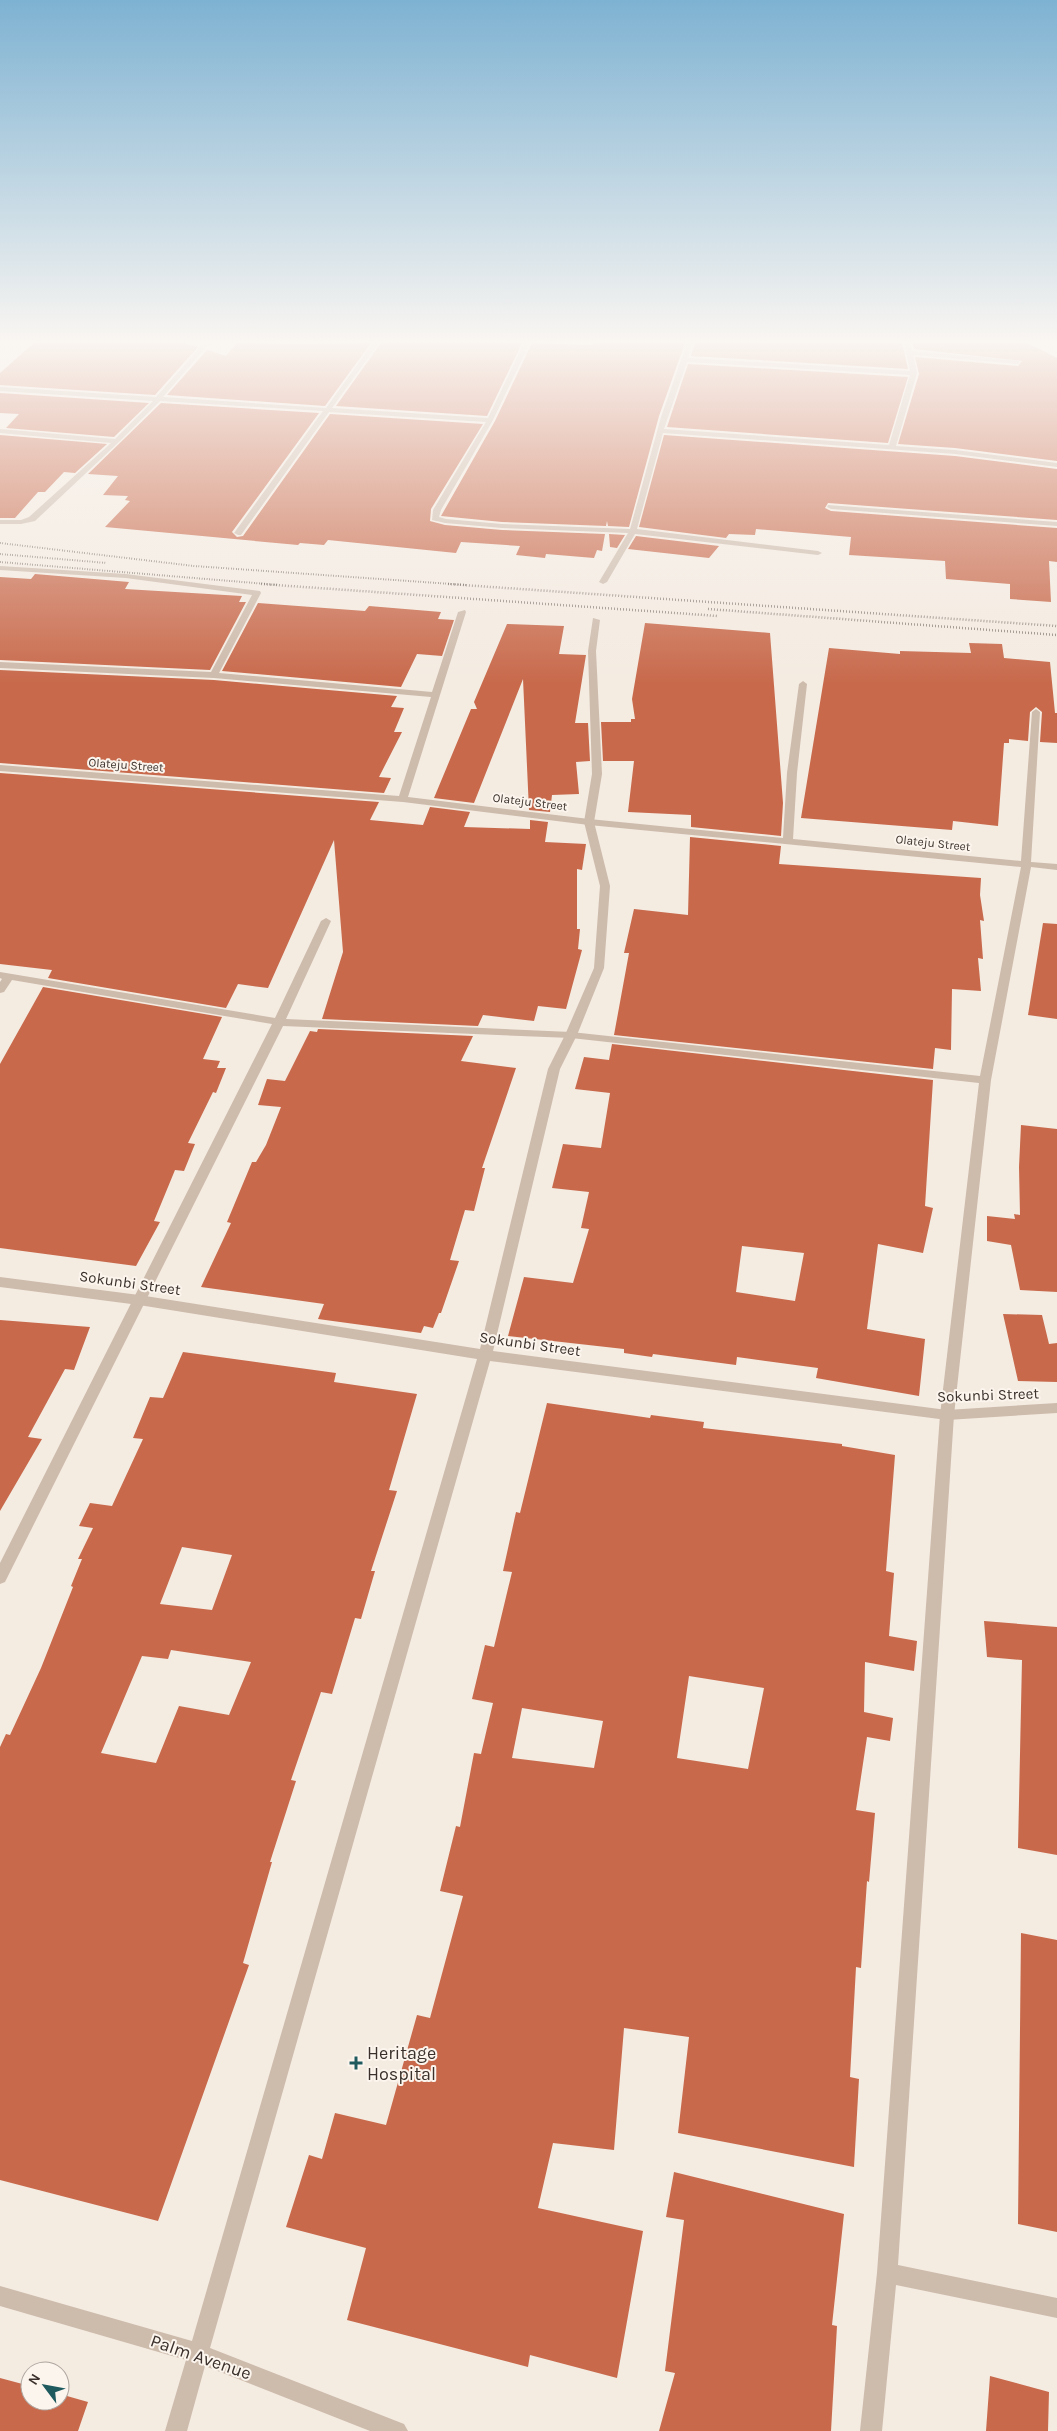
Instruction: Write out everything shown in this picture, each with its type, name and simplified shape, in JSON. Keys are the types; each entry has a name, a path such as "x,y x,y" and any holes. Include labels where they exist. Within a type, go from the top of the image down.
{"street":[{"path":"0,522 21,522 32,519 99,456"},
{"path":"238,533 294,456"},
{"path":"469,456 437,510 435,518 445,521 502,526 633,531 818,553"},
{"path":"603,582 633,531 654,456"},
{"path":"990,456 1057,465"},
{"path":"832,507 1057,524"},
{"path":"0,568 126,576 257,592 214,675"},
{"path":"403,799 462,612"},
{"path":"176,2431 485,1355 554,1069 572,1035 599,968 605,886 589,822 597,774 592,651 596,620"},
{"path":"0,665 214,675 435,695"},
{"path":"788,841 792,772 803,684"},
{"path":"871,2431 887,2273 947,1416 984,1080 1026,865 1036,712"},
{"name":"Olateju Street","path":"0,768 403,799 589,822 1057,867"},
{"path":"0,1578 279,1022 326,921"},
{"path":"0,990 4,976 279,1022 572,1035 984,1080"},
{"name":"Sokunbi Street","path":"0,1282 139,1300 485,1355 947,1416 1057,1408"},
{"path":"887,2273 1057,2308"},
{"name":"Palm Avenue","path":"0,2296 197,2353 397,2431"}],"building":[{"path":"0,456 93,456 75,473 64,472 45,492 38,492 15,518 0,518"},
{"path":"106,456 287,456 232,532 237,537 243,536 300,456 463,456 431,509 430,521 445,525 502,530 605,534 602,551 597,550 594,558 546,554 545,558 516,555 520,546 461,542 456,553 328,540 324,545 300,543 298,545 105,527 130,501 125,500 128,496 103,495 118,476 88,474"},
{"path":"475,456 648,456 629,527 608,526 607,521 606,526 502,522 441,516"},
{"path":"658,456 959,456 1057,469 1057,520 828,503 825,508 831,511 1057,528 1057,562 1049,561 1051,602 1010,599 1010,584 946,579 945,561 849,555 851,537 756,529 755,535 729,534 726,538 639,527"},
{"path":"1021,456 1057,456 1057,461"},
{"path":"609,534 625,535 617,548 610,547"},
{"path":"636,536 719,546 709,558 628,549"},
{"path":"35,574 129,582 125,589 242,596 239,602 246,602 210,670 0,660 0,577 31,579"},
{"path":"258,603 365,611 369,606 441,612 438,619 454,620 442,656 417,654 401,687 222,671"},
{"path":"645,623 770,633 783,803 781,836 691,827 691,815 628,812 634,761 603,761 601,722 631,722 631,719 635,719 632,699"},
{"path":"507,624 564,626 559,654 586,655 575,723 588,723 590,761 576,762 579,794 552,795 550,812 529,810 523,679 474,803 434,798 471,709 477,709 474,702"},
{"path":"969,643 1002,644 1004,658 1050,662 1055,713 1057,713 1057,743 1040,742 1042,712 1036,707 1030,712 1028,741 1009,739 1009,743 1004,743 998,826 953,821 952,830 801,818 829,648 900,654 900,651 971,653"},
{"path":"0,670 214,680 397,696 391,707 404,708 394,732 402,732 379,777 391,778 384,793 0,763"},
{"path":"0,773 379,802 370,820 423,825 430,807 470,812 464,827 530,829 530,820 548,822 545,842 586,844 582,870 577,869 577,929 580,929 578,949 582,950 566,1009 538,1006 534,1021 483,1015 478,1026 322,1019 343,952 334,840 268,988 238,984 226,1008 48,978 52,970 0,964"},
{"path":"690,837 781,846 779,864 981,878 980,895 984,921 980,920 983,959 978,958 981,991 952,989 951,1050 935,1048 933,1069 614,1035 629,953 624,953 634,909 688,915"},
{"path":"1043,923 1057,924 1057,1019 1028,1015"},
{"path":"43,987 222,1017 203,1059 220,1061 217,1068 226,1068 216,1093 213,1092 188,1143 195,1144 184,1171 175,1170 154,1221 160,1222 136,1266 0,1248 0,1064"},
{"path":"318,1029 473,1036 461,1061 516,1068 482,1168 485,1168 474,1211 465,1210 450,1260 459,1261 441,1313 439,1313 433,1328 424,1326 421,1333 318,1319 324,1304 201,1287 231,1223 227,1222 252,1162 256,1162 266,1145 281,1107 258,1105 267,1079 285,1081 310,1031 317,1032"},
{"path":"612,1044 933,1080 925,1206 933,1208 923,1253 878,1244 867,1329 925,1339 919,1396 816,1378 818,1368 737,1357 736,1365 653,1354 652,1357 624,1353 624,1349 508,1336 524,1277 573,1283 589,1229 581,1228 589,1192 552,1188 563,1144 601,1148 610,1093 575,1089 584,1057 609,1060","holes":["742,1246 804,1253 795,1301 736,1292"]},
{"path":"1021,1125 1057,1129 1057,1292 1020,1290 1011,1245 987,1241 987,1216 1015,1219 1014,1214 1020,1215 1019,1167"},
{"path":"1003,1314 1042,1315 1049,1344 1057,1343 1057,1382 1018,1381"},
{"path":"0,1320 90,1327 74,1370 65,1369 28,1437 42,1439 0,1511"},
{"path":"183,1352 336,1373 334,1382 417,1394 389,1490 397,1491 371,1571 375,1571 361,1619 355,1618 332,1694 321,1692 291,1780 296,1781 270,1862 272,1862 243,1963 249,1965 158,2221 0,2180 0,1747 6,1734 10,1735 41,1668 73,1587 71,1586 82,1559 78,1559 93,1528 79,1526 90,1503 112,1506 143,1439 133,1438 150,1397 163,1398","holes":["182,1547 232,1555 212,1610 160,1604","171,1650 251,1662 229,1715 179,1706 156,1763 101,1753 142,1656 168,1659"]},
{"path":"547,1403 650,1418 651,1415 704,1422 703,1428 842,1444 842,1446 895,1455 886,1571 894,1573 889,1636 917,1641 914,1671 865,1662 864,1712 893,1718 890,1741 867,1737 856,1810 875,1813 869,1882 867,1881 861,1968 856,1967 850,2077 859,2079 854,2167 678,2133 689,2037 624,2028 614,2150 553,2143 538,2208 643,2231 617,2378 530,2355 528,2367 347,2320 366,2248 286,2227 309,2155 322,2159 335,2113 386,2125 417,2015 430,2018 463,1896 440,1891 456,1826 460,1827 474,1753 481,1754 493,1703 472,1699 485,1645 494,1647 512,1572 503,1571 516,1512 520,1513","holes":["689,1676 764,1688 748,1769 677,1758","522,1708 603,1721 594,1768 512,1758"]},
{"path":"984,1621 1057,1627 1057,1855 1018,1848 1022,1660 987,1657"},
{"path":"1021,1933 1057,1940 1057,2232 1018,2224"},
{"path":"674,2172 844,2214 832,2325 837,2326 831,2431 659,2431 675,2373 665,2371 684,2220 666,2217"},
{"path":"990,2376 1049,2392 1048,2431 986,2431"},
{"path":"0,2378 20,2383 20,2411 70,2411 70,2397 88,2402 78,2431 0,2431"}],"railway":[{"path":"0,543 194,566 466,585"},
{"path":"0,554 107,563"},
{"path":"0,562 279,585"},
{"path":"261,584 718,616"},
{"path":"448,584 1057,626"},
{"path":"708,609 1057,635"}],"place":[{"name":"Heritage Hospital","path":"356,2063"}]}
